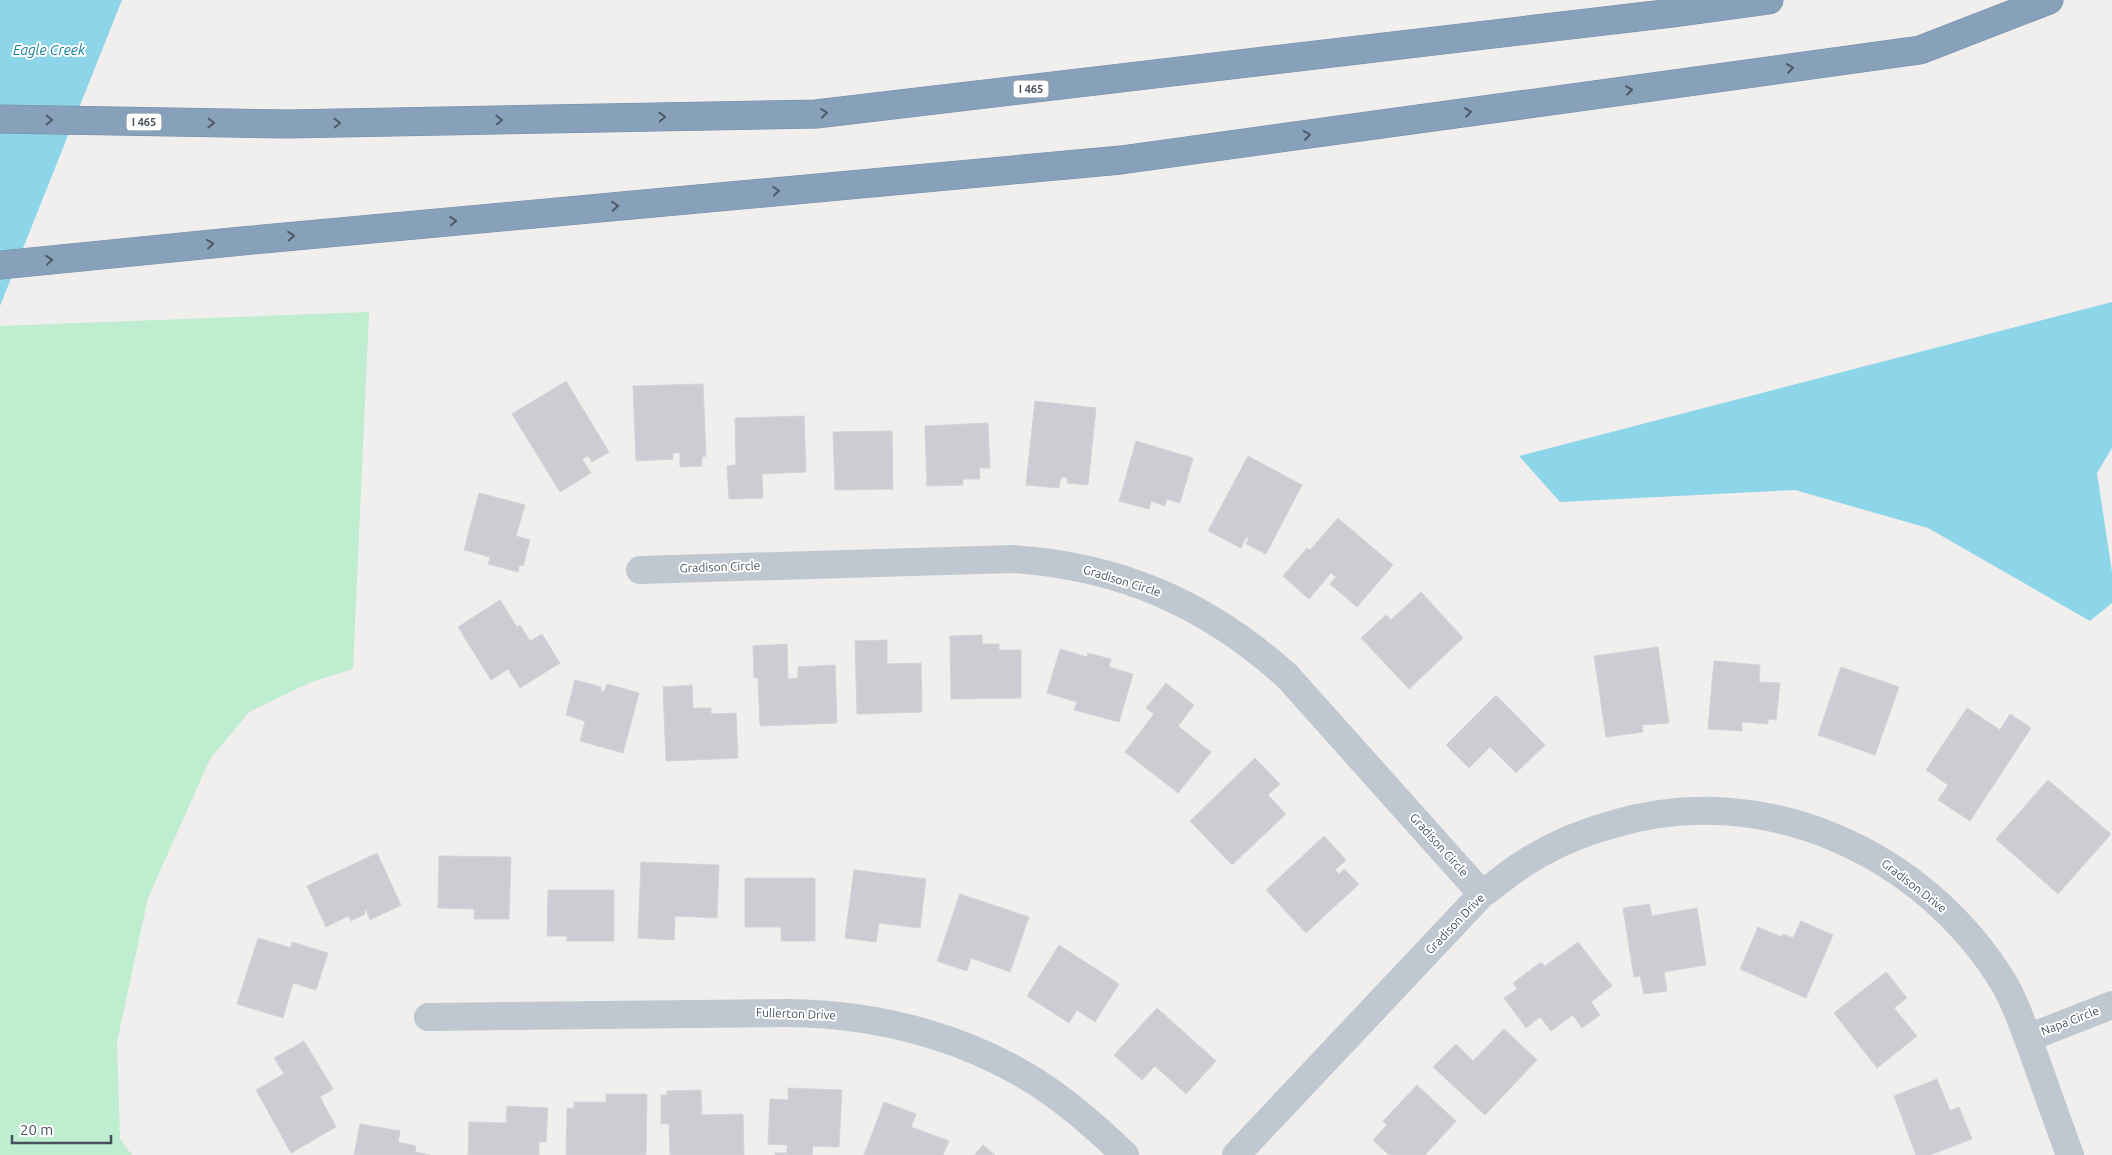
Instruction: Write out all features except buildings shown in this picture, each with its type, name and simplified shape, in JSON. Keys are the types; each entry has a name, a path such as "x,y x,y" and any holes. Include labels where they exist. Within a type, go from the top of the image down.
{"highway":[{"name":"I 465","path":"0,119 288,124 816,114 1769,0"},
{"path":"0,265 1140,157 1920,50 2049,0"}],"street":[{"name":"Gradison Circle","path":"640,570 998,558 1042,561 1088,569 1153,589 1215,620 1252,646 1287,676 1482,894"},
{"name":"Gradison Drive","path":"1236,1155 1482,894 1518,867 1557,845 1585,833 1628,820 1658,814 1718,812 1750,814 1793,823 1844,841 1899,872 1943,908 1969,936 2005,986 2028,1038 2070,1155"},
{"name":"Napa Circle","path":"2028,1038 2112,1005"},
{"name":"Fullerton Drive","path":"428,1017 795,1013 832,1014 878,1021 951,1041 1005,1065 1057,1097 1092,1124 1125,1155"}],"green space":[{"path":"369,312 353,669 311,682 249,712 210,759 148,898 117,1042 120,1139 132,1155 0,1155 0,326"}],"water":[{"name":"Eagle Creek","path":"0,0 122,0 0,306"},
{"path":"2112,302 2112,448 2097,473 2112,572 2112,603 2090,621 1928,528 1795,490 1560,502 1519,456"}]}
